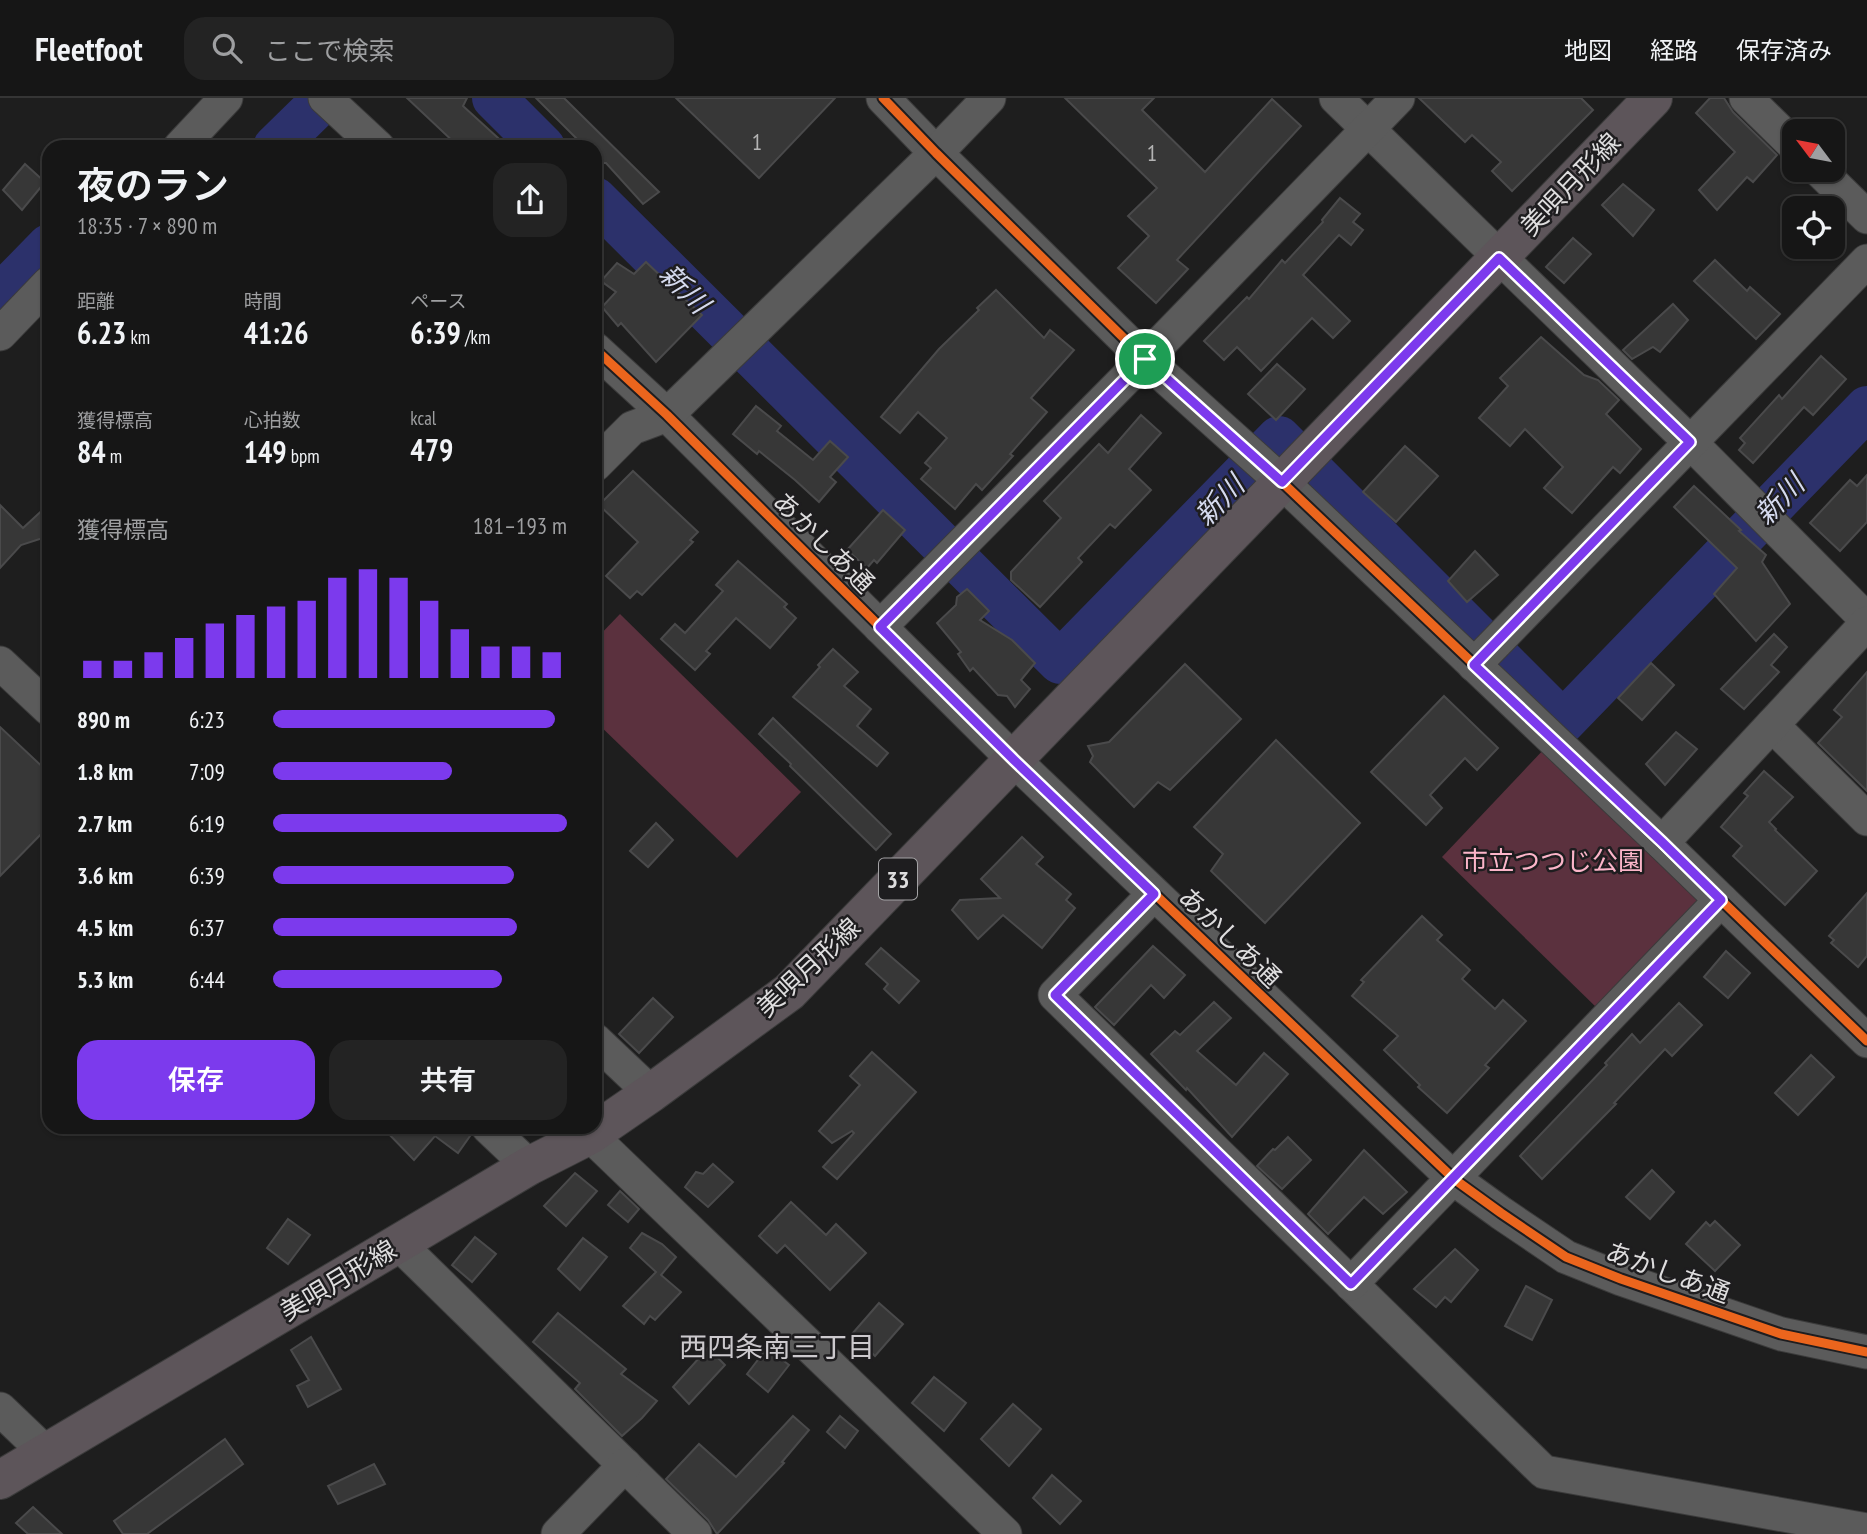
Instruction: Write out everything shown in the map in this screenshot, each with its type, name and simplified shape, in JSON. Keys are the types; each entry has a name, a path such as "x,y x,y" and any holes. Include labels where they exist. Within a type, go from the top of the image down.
{"main road":[{"name":"美唄月形線","path":"602,1127 789,992 1653,98"},
{"name":"美唄月形線","path":"0,1480 529,1166 590,1135"}],"street":[{"path":"187,140 226,98"},
{"path":"325,98 370,140"},
{"path":"883,98 1145,359 1282,482 1662,842 1867,1041"},
{"path":"602,458 632,428 667,415 989,98"},
{"path":"1336,98 1690,442 1867,622 1662,842"},
{"path":"880,627 1398,98"},
{"path":"1746,98 1782,133"},
{"path":"1831,182 1867,217"},
{"path":"1474,665 1867,261"},
{"path":"0,333 42,291"},
{"name":"あかしあ通","path":"602,355 667,415 1014,760 1454,1179 1566,1257 1621,1279 1782,1334 1867,1352"},
{"path":"0,663 42,702"},
{"path":"1772,725 1867,820"},
{"path":"1154,894 1055,995 1544,1472 1867,1530"},
{"path":"1351,1284 1721,900"},
{"path":"602,1047 651,1093"},
{"path":"495,1134 529,1166"},
{"path":"590,1135 1005,1534"},
{"path":"399,1244 695,1534"},
{"path":"0,1409 46,1453"},
{"path":"558,1534 625,1465"}],"green space":[{"path":"620,614 801,792 737,858 602,728 602,633"},
{"name":"市立つつじ公園","path":"1546,747 1700,898 1598,1009 1442,857"}],"building":[{"path":"407,98 467,98 463,106 500,140 452,140"},
{"path":"536,98 564,98 659,192 643,204 606,163 602,163 602,140 578,140"},
{"path":"676,98 835,98 759,178"},
{"path":"1065,98 1154,98 1142,110 1205,172 1272,99 1301,126 1177,260 1188,269 1156,303 1118,268 1149,236 1128,216 1157,188"},
{"path":"1419,98 1581,98 1593,110 1512,191 1492,171 1501,162 1472,135 1465,142"},
{"path":"1710,98 1724,98 1733,112 1777,155 1753,182 1747,177 1717,210 1699,190 1735,152 1696,113"},
{"path":"25,164 42,179 42,186 22,210 3,190"},
{"path":"1623,184 1654,210 1633,236 1602,205"},
{"path":"1340,198 1360,214 1353,222 1363,230 1351,245 1339,235 1303,275 1350,321 1333,338 1312,318 1261,371 1237,347 1224,360 1204,341 1247,297 1249,299 1282,260 1285,263 1323,222"},
{"path":"1573,238 1591,254 1564,283 1546,267"},
{"path":"1715,260 1747,291 1750,287 1780,314 1756,339 1694,281"},
{"path":"646,262 702,315 656,362 621,323 618,326 602,307 616,292 602,280 617,263 634,274"},
{"path":"996,290 1044,338 1050,330 1074,350 1031,398 1047,412 982,490 976,484 955,509 921,479 931,468 925,463 947,438 918,412 900,433 881,417 939,349"},
{"path":"1673,304 1688,320 1660,352 1653,347 1632,359 1623,350"},
{"path":"1541,337 1584,375 1598,380 1619,400 1606,414 1641,449 1620,473 1613,467 1572,513 1544,488 1563,467 1525,429 1510,446 1479,418 1508,386 1500,378"},
{"path":"1821,356 1846,379 1813,415 1804,407 1753,463 1739,450 1745,443 1740,438 1779,395 1782,399"},
{"path":"1277,364 1305,389 1276,420 1248,394"},
{"path":"756,406 781,426 777,431 813,460 830,441 848,457 830,477 836,482 819,502 759,451 757,454 733,434"},
{"path":"1141,415 1161,433 1129,469 1151,490 1115,528 1110,524 1078,558 1082,562 1040,607 1011,580 1011,572 1061,518 1044,501 1099,444 1108,453"},
{"path":"1405,446 1438,476 1396,522 1363,492"},
{"path":"633,471 698,532 690,540 693,542 642,595 637,591 630,598 606,576 638,542 602,508 602,502"},
{"path":"1867,475 1867,522 1840,551 1810,523 1850,480 1857,486"},
{"path":"1694,486 1766,555 1762,562 1790,604 1756,641 1714,594 1737,568 1674,507"},
{"path":"0,505 23,528 42,510 42,538 21,545 0,568"},
{"path":"883,510 905,530 877,563 874,560 867,568 847,550"},
{"path":"1475,551 1498,575 1467,602 1448,581"},
{"path":"738,561 787,604 784,607 796,618 770,648 736,618 706,651 710,654 695,670 661,639 675,624 685,633 723,591 716,585"},
{"path":"967,589 989,611 980,620 1012,640 1035,663 1021,680 1030,689 1015,707 1007,696 998,695 973,668 970,671 958,654 961,652 937,623 956,605 957,597"},
{"path":"1774,634 1787,647 1771,665 1779,672 1744,709 1721,689"},
{"path":"833,649 858,672 844,686 871,709 857,726 888,753 877,766 793,697"},
{"path":"1651,663 1674,685 1642,720 1618,698"},
{"path":"1185,664 1241,719 1170,790 1158,782 1134,807 1090,762 1093,756 1088,746 1109,742"},
{"path":"1867,672 1867,791 1818,743 1842,717 1834,710"},
{"path":"1444,696 1498,748 1477,770 1465,758 1430,795 1442,808 1426,825 1371,772"},
{"path":"773,718 891,834 876,850 759,734"},
{"path":"0,727 42,766 42,833 0,876"},
{"path":"1676,732 1697,749 1665,785 1646,764"},
{"path":"1276,740 1360,823 1265,923 1211,871 1223,854 1194,827"},
{"path":"1764,771 1793,797 1769,822 1817,871 1785,905 1733,856 1742,846 1721,827 1748,796 1744,793"},
{"path":"656,823 673,840 648,867 630,851"},
{"path":"1022,837 1043,857 1036,864 1071,894 1066,900 1075,908 1042,948 1003,915 978,939 952,910 960,900 1000,898 981,879"},
{"path":"1867,893 1867,956 1858,967 1831,943 1834,940 1829,936"},
{"path":"1422,916 1442,935 1437,940 1470,970 1462,979 1495,1009 1503,1000 1526,1021 1485,1065 1489,1068 1447,1113 1418,1087 1420,1085 1384,1050 1398,1036 1352,996 1364,982 1361,980"},
{"path":"1153,946 1185,975 1164,998 1151,985 1114,1025 1095,1007"},
{"path":"881,948 919,981 899,1003 884,989 888,984 866,964"},
{"path":"1726,951 1750,973 1728,998 1704,977"},
{"path":"653,998 673,1017 639,1053 619,1034"},
{"path":"1214,1002 1231,1018 1197,1051 1236,1085 1264,1053 1288,1074 1232,1137 1151,1054 1175,1031 1180,1035"},
{"path":"1679,1003 1702,1025 1672,1056 1665,1049 1614,1103 1616,1104 1542,1179 1520,1156 1607,1065 1605,1063 1632,1034 1640,1043"},
{"path":"872,1052 916,1092 837,1179 823,1167 854,1133 852,1131 832,1143 819,1131 860,1085 850,1076"},
{"path":"1811,1055 1834,1077 1798,1115 1775,1093"},
{"path":"389,1134 470,1136 458,1153 435,1136 414,1160"},
{"path":"1288,1137 1311,1160 1282,1189 1257,1166"},
{"path":"1364,1150 1407,1192 1383,1214 1364,1197 1328,1234 1308,1214"},
{"path":"713,1164 733,1182 708,1207 685,1187 696,1172 703,1174"},
{"path":"1652,1170 1674,1192 1650,1219 1626,1197"},
{"path":"575,1173 597,1191 566,1226 544,1206"},
{"path":"620,1191 639,1209 628,1222 608,1205"},
{"path":"791,1202 826,1235 836,1224 866,1253 830,1290 785,1245 777,1253 759,1236"},
{"path":"288,1219 310,1235 288,1264 267,1248"},
{"path":"1715,1221 1740,1245 1715,1271 1686,1244 1706,1222 1710,1226"},
{"path":"642,1233 662,1244 676,1257 661,1275 681,1292 655,1320 650,1316 644,1324 623,1306 656,1272 630,1248"},
{"path":"475,1237 496,1254 472,1282 452,1265"},
{"path":"583,1238 607,1257 580,1290 558,1269"},
{"path":"1455,1249 1478,1270 1451,1302 1445,1297 1436,1307 1414,1289"},
{"path":"1526,1286 1552,1300 1532,1340 1505,1326"},
{"path":"879,1303 903,1324 875,1356 852,1334"},
{"path":"558,1313 626,1369 621,1374 657,1401 622,1436 575,1389 580,1383 533,1342"},
{"path":"311,1337 341,1389 308,1407 297,1386 309,1380 291,1350"},
{"path":"708,1348 725,1365 689,1404 673,1387"},
{"path":"767,1348 789,1365 768,1392 747,1374"},
{"path":"934,1377 966,1403 944,1431 912,1403"},
{"path":"1013,1404 1041,1429 1009,1466 981,1439"},
{"path":"793,1416 809,1430 782,1462 784,1463 717,1534 708,1520 666,1479 699,1444 736,1477"},
{"path":"840,1416 858,1431 845,1448 827,1432"},
{"path":"225,1439 243,1464 147,1534 123,1534 114,1521"},
{"path":"374,1464 385,1484 338,1504 328,1486"},
{"path":"1052,1475 1081,1501 1060,1524 1033,1498"},
{"path":"33,1507 62,1534 28,1534 16,1523"}],"waterway":[{"name":"新川","path":"282,140 325,98"},
{"name":"新川","path":"494,98 536,140"},
{"name":"新川","path":"602,206 1060,662 1279,438 1563,722 1867,408"},
{"name":"新川","path":"0,296 42,253"}],"cycle path":[{"path":"883,98 1145,359 1282,482 1867,1041"},
{"path":"602,355 667,415 1014,760 1454,1179 1566,1257 1621,1279 1781,1334 1867,1352"}],"district":[{"name":"西四条南三丁目","path":"777,1346"}],"route":[{"path":"1499,258 1690,442 1474,665 1721,900 1351,1284 1055,995 1154,894 880,627 1145,359 1282,482 1499,258"}]}
